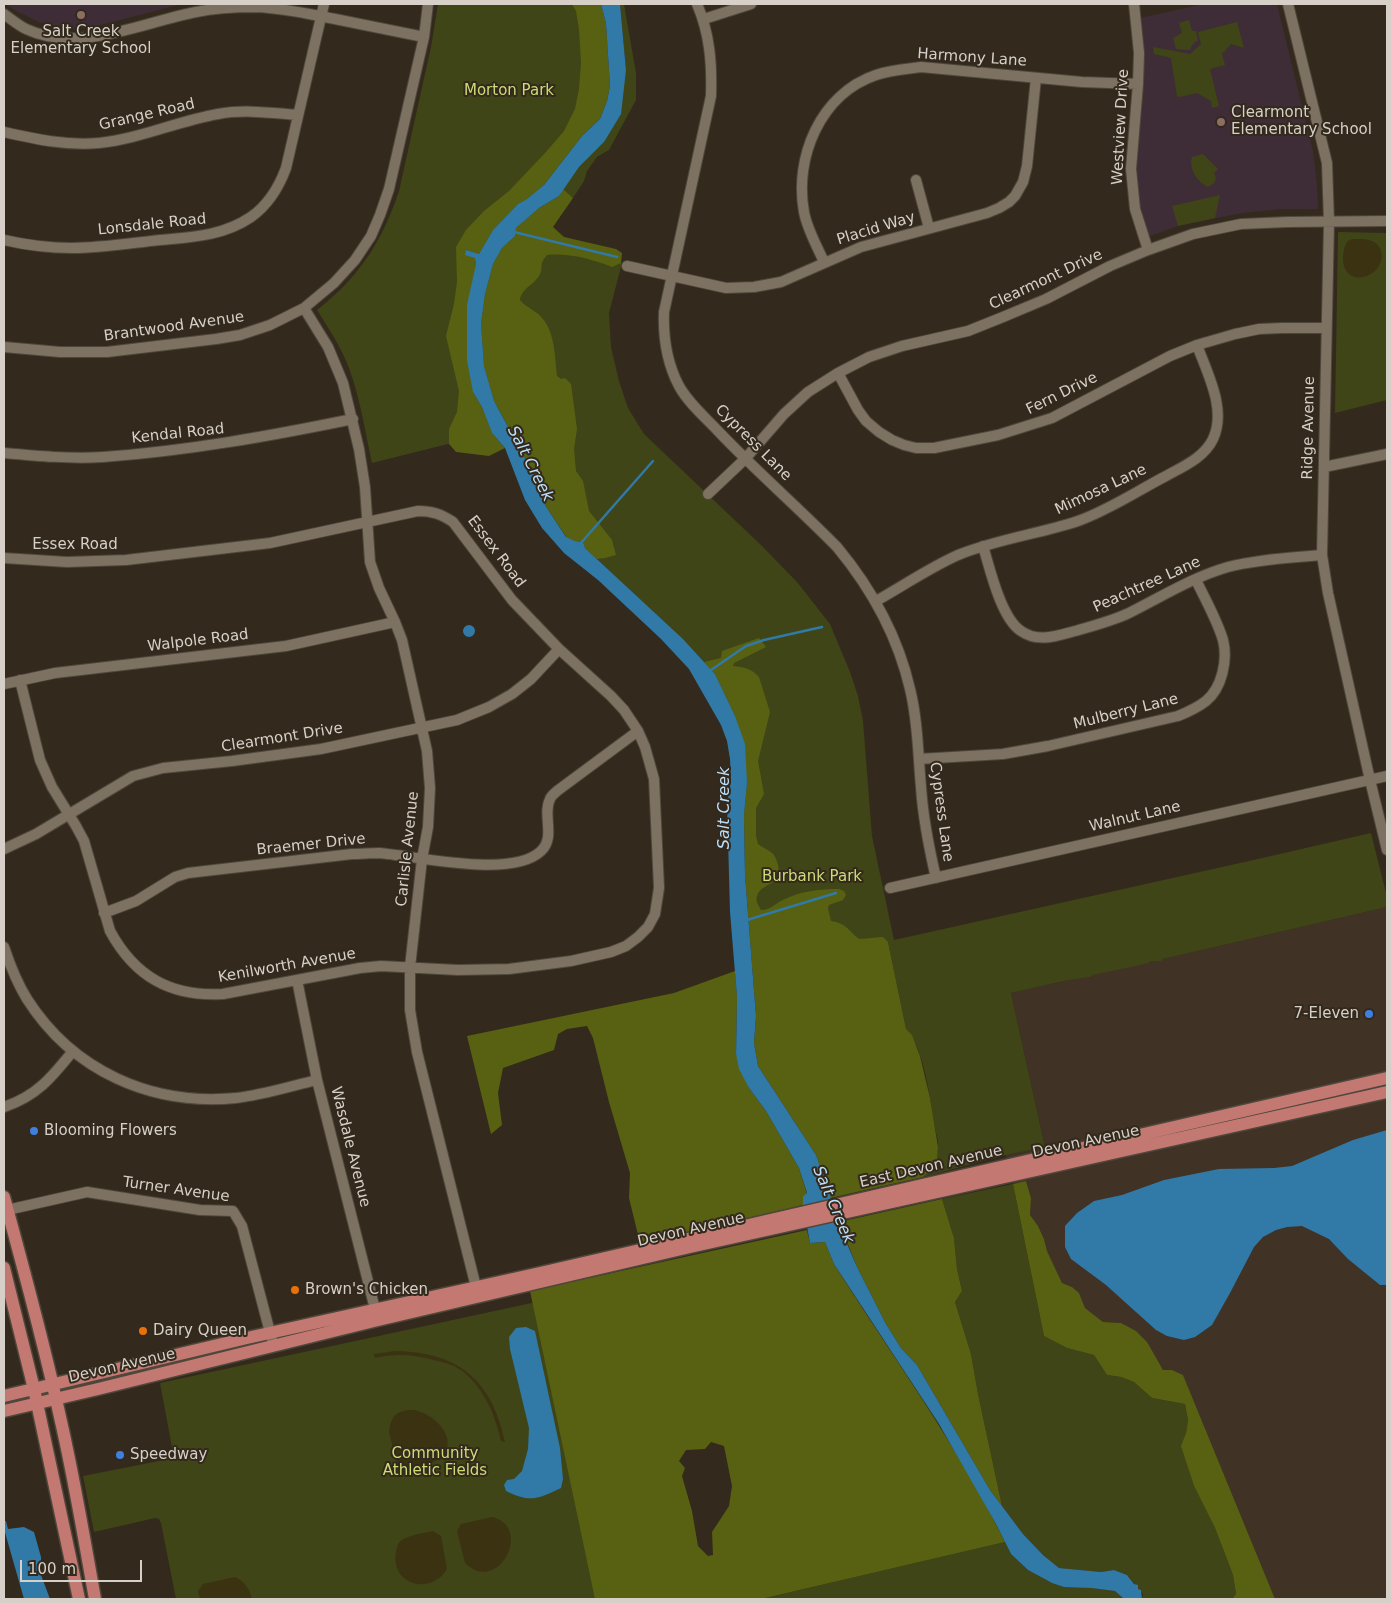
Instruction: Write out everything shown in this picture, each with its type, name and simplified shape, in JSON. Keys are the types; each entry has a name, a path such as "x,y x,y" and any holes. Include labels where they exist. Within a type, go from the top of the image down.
{"main road":[{"name":"East Devon Avenue","path":"540,1273 855,1205 1387,1078"},
{"name":"Devon Avenue","path":"855,1205 1387,1092"},
{"path":"4,1197 53,1385 75,1487 95,1599"},
{"name":"Devon Avenue","path":"4,1396 270,1333 377,1315 690,1247 788,1220"},
{"path":"4,1268 34,1389 79,1599"},
{"name":"Devon Avenue","path":"4,1411 273,1346 476,1287 540,1273"}],"street":[{"name":"Lonsdale Road","path":"4,240 59,248 84,248 201,236 214,234 233,227 256,213 277,189 286,168 324,4"},
{"name":"Brantwood Avenue","path":"4,347 60,352 106,352 216,339 240,335 270,325 304,308 334,283 355,260 380,215 389,189 424,37 428,4"},
{"name":"Cypress Lane","path":"697,4 704,19 711,58 711,96 664,312 665,344 673,374 690,402 745,459 837,547 850,562 876,601 904,666 911,690 927,838 936,878"},
{"path":"704,19 751,4"},
{"name":"Westview Drive","path":"1134,4 1139,53 1131,169 1135,209 1148,250"},
{"name":"Ridge Avenue","path":"1288,4 1327,163 1329,222 1322,555 1328,593 1387,850"},
{"path":"4,14 26,29 36,33 65,38 86,38 196,12 216,9 256,8 283,9 424,37"},
{"name":"Harmony Lane","path":"824,262 804,215 803,168 815,129 839,96 857,84 875,75 921,67 1036,78 1138,84"},
{"name":"Placid Way","path":"627,266 726,288 754,287 781,282 861,247 987,213 999,208 1015,196 1025,175 1036,78"},
{"name":"Grange Road","path":"4,132 65,144 100,143 218,114 247,112 298,116"},
{"path":"916,180 929,228"},
{"name":"Clearmont Drive","path":"708,494 745,459 784,414 808,392 838,373 869,357 902,346 968,331 1003,318 1046,299 1110,266 1193,234 1241,224 1387,221"},
{"name":"Carlisle Avenue","path":"304,308 321,334 344,383 353,419 365,487 370,562 379,588 402,640 427,751 430,788 428,827 422,859 410,967 410,1010 417,1052 476,1287"},
{"name":"Fern Drive","path":"838,373 858,410 866,421 879,432 904,445 916,448 934,448 998,435 1052,418 1170,356 1197,345 1259,329 1326,328"},
{"name":"Mimosa Lane","path":"876,601 940,564 983,546 1050,530 1080,520 1189,463 1202,454 1213,440 1217,420 1217,407 1197,345"},
{"name":"Kendal Road","path":"4,453 45,457 102,457 232,443 353,419"},
{"path":"1324,467 1387,454"},
{"name":"Essex Road","path":"4,558 67,562 126,560 270,543 418,511 430,511 442,515 453,522 512,600 559,649 624,710 638,731 645,747 654,779 658,901 655,914 648,927 626,946 611,952"},
{"name":"Peachtree Lane","path":"983,546 1007,617 1016,628 1035,638 1050,638 1127,614 1214,572 1244,564 1322,555"},
{"name":"Mulberry Lane","path":"919,759 1004,754 1048,746 1169,718 1194,710 1213,694 1223,670 1225,654 1223,641 1196,580"},
{"name":"Walpole Road","path":"4,684 55,673 286,646 395,622"},
{"name":"Clearmont Drive","path":"4,849 36,834 133,776 163,768 320,749 465,717 489,707 512,694 531,679 559,649"},
{"name":"Kenilworth Avenue","path":"20,680 40,760 52,787 84,842 113,938 130,961 146,974 176,990 206,995 224,994 360,968 509,969 571,961 611,952"},
{"name":"Braemer Drive","path":"104,913 136,901 175,877 188,873 352,854 377,853 468,864 493,865 517,863 531,858 542,851 546,844 549,834 549,800 557,790 638,731"},
{"name":"Walnut Lane","path":"890,888 1387,776"},
{"path":"4,947 26,998 40,1017 73,1051 98,1069 126,1083 163,1095 199,1099 236,1098 317,1080"},
{"name":"Wasdale Avenue","path":"297,980 317,1080 377,1315"},
{"path":"4,1107 26,1098 38,1090 52,1077 73,1051"},
{"name":"Turner Avenue","path":"7,1210 87,1192 205,1211 233,1211 242,1226 273,1346"}],"shaded area":[{"name":"Salt Creek Elementary School","path":"6,4 182,4 93,27 71,29 41,23"},
{"name":"Clearmont Elementary School","path":"1203,4 1277,4 1313,151 1318,209 1282,209 1242,213 1178,226 1145,238 1135,209 1136,19"},
{"path":"1387,907 1387,1599 1275,1599 1183,1375 1172,1370 1163,1370 1155,1358 1121,1323 1103,1322 1085,1308 1079,1293 1072,1287 1062,1283 1038,1226 1030,1215 1031,1198 1026,1181 1013,1184 1006,1155 1045,1146 1011,993 1090,977 1129,966 1158,961"}],"green space":[{"name":"Morton Park","path":"438,4 601,4 608,48 544,185 492,433 372,463 353,379 339,345 317,310 332,298 357,271 377,242 392,209 399,191 431,47"},
{"path":"572,4 601,4 606,24 610,86 607,101 600,119 582,136 544,185 518,204 493,230 479,254 466,250 475,258 476,264 473,392 482,407 492,433 505,448 489,456 456,452 449,444 449,429 457,412 459,391 446,336 457,282 456,247 466,230 484,211 509,191 546,152 564,131 575,109 581,63 579,29 576,11"},
{"path":"620,4 624,4 636,73 636,100 609,150 597,157 587,171 584,181 573,198 563,189 579,167 604,142 626,70"},
{"path":"1189,20 1192,31 1196,31 1198,41 1194,42 1190,50 1176,49 1173,38 1182,33 1179,23"},
{"path":"1237,22 1244,48 1231,44 1222,54 1225,65 1210,69 1219,106 1212,108 1211,101 1197,93 1177,96 1171,58 1154,54 1153,47 1190,54 1201,44 1198,32"},
{"path":"1203,154 1218,169 1214,173 1216,178 1214,183 1208,187 1197,179 1191,166 1192,157"},
{"path":"563,189 573,198 553,227 564,237 616,249 622,253 621,263 612,267 580,257 547,255 542,263 538,278 523,292 520,300 540,315 550,330 554,346 557,376 561,379 565,378 571,384 577,429 574,449 576,471 583,481 589,511 612,540 616,555 597,559 585,548 583,542 567,538 545,505 539,484 494,401 484,366 481,324 485,294 493,264 502,248 515,236 516,228 539,208 559,196"},
{"path":"1220,195 1215,218 1178,226 1172,206"},
{"path":"1338,232 1387,233 1387,400 1335,413"},
{"name":"Burbank Park","path":"515,236 622,263 609,313 611,347 628,408 644,434 761,545 797,582 830,624 858,696 863,721 872,836 894,940 1371,833 1387,897 1387,907 1161,961 1151,961 1090,977 1011,993 1045,1147 1006,1155 923,1177 935,1159 938,1151 938,1140 926,1076 918,1049 906,1029 888,942 870,938 859,940 752,968 744,815 715,674 683,639 585,548 520,447"},
{"path":"759,638 766,647 734,663 733,666 750,670 759,677 770,712 758,761 764,794 756,808 756,836 758,844 774,855 778,865 778,872 774,881 760,891 757,896 757,902 761,910 764,910 796,894 817,890 839,889 844,891 846,895 843,900 829,905 831,921 844,925 859,939 883,937 888,942 906,1029 912,1035 920,1056 930,1098 938,1147 936,1169 930,1170 923,1177 830,1198 816,1155 758,1066 754,1043 756,1016 745,875 744,815 747,783 735,716 715,674 704,662 721,658 722,651"},
{"path":"735,971 737,997 736,1054 749,1088 766,1111 799,1168 807,1194 803,1196 803,1205 640,1243 629,1198 630,1173 593,1038 587,1026 567,1029 558,1034 554,1050 503,1068 498,1093 502,1125 491,1134 467,1036 674,993"},
{"path":"1026,1181 1031,1198 1030,1215 1038,1226 1062,1283 1072,1287 1079,1293 1085,1308 1103,1322 1121,1323 1136,1331 1147,1342 1163,1370 1172,1370 1183,1375 1275,1599 1232,1599 1236,1594 1233,1575 1215,1528 1194,1486 1181,1446 1188,1420 1185,1404 1152,1398 1134,1382 1121,1377 1107,1375 1094,1355 1067,1348 1044,1336 1013,1184"},
{"path":"1013,1184 1044,1336 1067,1348 1094,1355 1107,1375 1121,1377 1134,1382 1152,1398 1185,1404 1188,1420 1182,1446 1194,1486 1215,1528 1233,1575 1236,1594 1232,1599 1142,1599 1143,1594 1127,1575 1114,1570 1101,1572 1059,1568 1043,1555 1023,1534 1002,1506 971,1354 955,1302 962,1291 957,1269 954,1238 942,1199"},
{"path":"942,1199 954,1238 957,1269 962,1291 955,1302 971,1354 1002,1506 990,1490 917,1365 901,1348 886,1324 857,1267 839,1222"},
{"path":"807,1230 810,1243 825,1242 834,1264 966,1470 1005,1542 761,1599 595,1599 530,1291","holes":["711,1442 724,1446 732,1486 729,1506 712,1532 713,1555 708,1556 698,1546 692,1511 682,1476 685,1468 679,1461 686,1450 705,1449"]},
{"name":"Community Athletic Fields","path":"541,1301 603,1599 176,1599 159,1519 155,1518 94,1532 83,1476 174,1458 160,1383"},
{"path":"1005,1542 1011,1554 1028,1570 1052,1583 1115,1591 1124,1599 761,1599"}],"sand":[{"path":"1365,239 1375,242 1380,248 1382,258 1379,266 1373,273 1357,277 1350,275 1345,268 1343,257 1345,247 1349,240"},
{"path":"395,1351 437,1357 454,1364 468,1373 481,1386 491,1401 505,1442 501,1441 495,1419 485,1397 471,1378 452,1365 438,1361 400,1355 375,1358 374,1354"},
{"path":"414,1410 431,1417 438,1423 447,1437 447,1445 444,1453 434,1462 403,1469 397,1464 389,1432 390,1426 391,1421 399,1412"},
{"path":"492,1517 504,1523 510,1533 511,1545 507,1556 499,1566 489,1571 477,1571 465,1563 457,1531 461,1524"},
{"path":"433,1531 441,1536 447,1569 440,1577 431,1582 413,1583 405,1579 399,1572 396,1563 397,1546 403,1539"},
{"path":"235,1577 246,1586 252,1599 200,1599 198,1591 203,1584"}],"water":[{"name":"Salt Creek","path":"601,4 620,4 626,70 621,114 604,142 579,167 559,196 539,208 516,228 515,236 502,248 493,264 485,294 481,324 484,366 494,401 539,484 545,505 566,537 583,542 585,548 683,639 715,674 735,716 745,744 747,783 744,815 745,875 756,1016 754,1043 758,1066 816,1155 845,1239 886,1324 901,1348 917,1365 990,1490 1023,1534 1043,1555 1059,1568 1101,1572 1114,1570 1127,1575 1134,1584 1138,1585 1138,1589 1141,1590 1142,1599 1124,1599 1115,1591 1064,1587 1052,1583 1028,1570 1011,1554 939,1424 834,1264 825,1242 810,1243 803,1205 803,1196 807,1193 799,1168 766,1111 749,1088 739,1069 736,1054 737,997 730,912 727,803 731,781 730,759 727,741 721,725 689,669 661,639 598,580 564,553 542,528 525,500 505,448 492,433 482,407 473,392 467,360 467,305 476,264 475,258 465,255 466,250 479,254 493,230 518,204 544,185 582,136 600,119 610,86 606,24"},
{"path":"469,625 475,631 469,637 463,631"},
{"path":"1387,1130 1387,1285 1380,1285 1348,1259 1329,1239 1302,1226 1287,1227 1263,1237 1254,1247 1212,1325 1195,1337 1184,1340 1167,1336 1156,1330 1106,1285 1071,1259 1065,1247 1065,1226 1077,1213 1094,1201 1122,1195 1164,1180 1219,1169 1292,1166 1353,1140"},
{"path":"526,1327 535,1331 560,1448 563,1479 561,1488 534,1498 514,1495 506,1491 504,1485 507,1480 514,1479 522,1471 528,1449 529,1428 510,1349 509,1337 516,1328"},
{"path":"4,1521 6,1521 8,1529 24,1527 34,1532 41,1557 41,1575 50,1599 24,1599 4,1529"}],"waterway":[{"path":"514,232 617,257"},
{"path":"580,544 653,461"},
{"path":"711,670 746,646 822,627"},
{"path":"747,920 836,893"}],"place":[{"name":"Salt Creek Elementary School","path":"81,15"},
{"name":"Clearmont Elementary School","path":"1221,122"},
{"name":"7-Eleven","path":"1369,1014"},
{"name":"Blooming Flowers","path":"34,1131"},
{"name":"Brown's Chicken","path":"295,1290"},
{"name":"Dairy Queen","path":"143,1331"},
{"name":"Speedway","path":"120,1455"}]}
